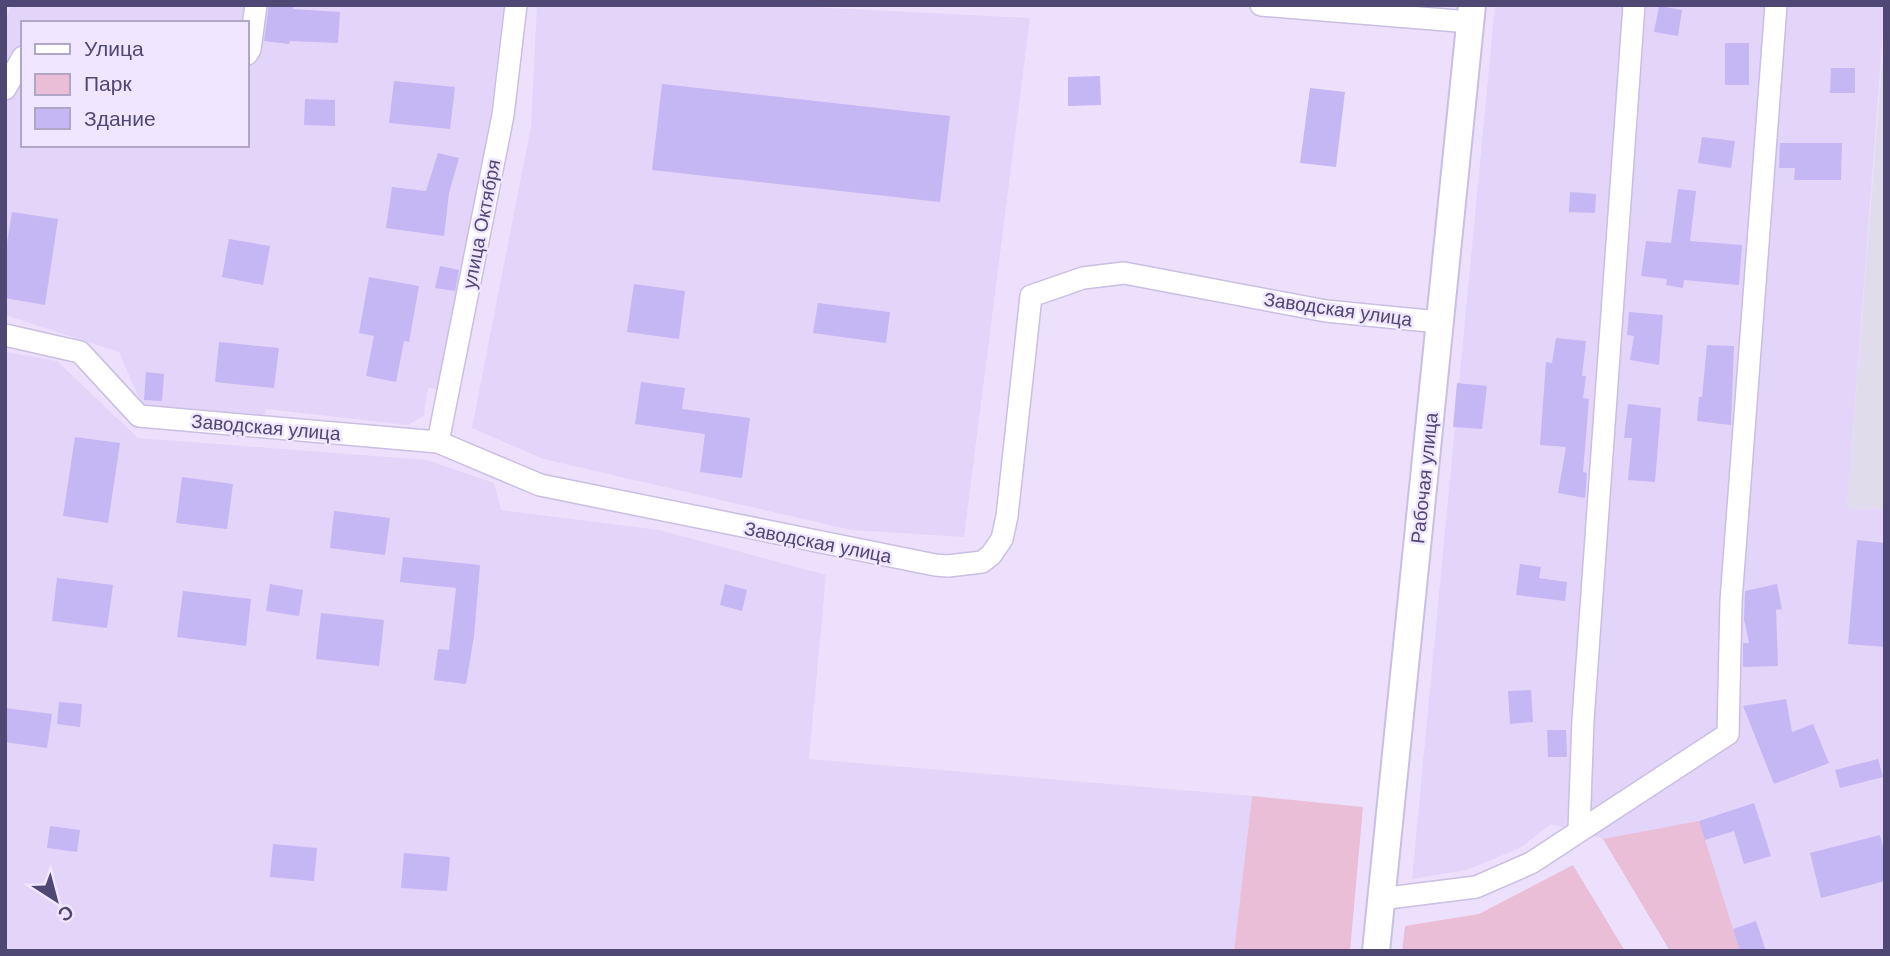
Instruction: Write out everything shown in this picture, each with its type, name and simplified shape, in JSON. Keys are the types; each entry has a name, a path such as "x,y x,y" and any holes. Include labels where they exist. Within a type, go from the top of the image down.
{"street":[{"path":"248,52 256,5"},
{"name":"улица Октября","path":"438,442 503,115 516,5"},
{"path":"1261,5 1471,14"},
{"path":"1579,830 1583,720 1634,5"},
{"path":"1381,899 1476,887 1531,863 1727,734 1731,601 1776,5"},
{"name":"Рабочая улица","path":"1376,951 1471,14"},
{"path":"5,89 21,61"},
{"name":"Заводская улица","path":"5,335 80,352 139,416 438,442 540,485 838,547 935,565 967,565 982,562 991,555 1002,539 1005,528 1031,296 1083,278 1124,273 1326,311 1439,322"}],"shaded area":[{"path":"12,5 504,5 491,112 469,245 437,389 428,388 424,416 407,425 267,409 263,419 142,405 119,352 5,315 5,20"},
{"path":"537,5 771,5 1030,18 964,537 851,530 543,459 472,428 531,126"},
{"path":"1495,5 1885,5 1847,508 1885,509 1885,951 1670,951 1603,839 1551,824 1520,848 1467,870 1412,879"},
{"path":"1885,26 1885,509 1847,508"},
{"path":"5,352 57,361 138,438 427,460 494,483 501,510 659,530 826,575 809,759 1252,796 1234,951 5,951"}],"green space":[{"path":"1252,796 1363,807 1350,951 1234,951"},
{"path":"1699,821 1740,951 1670,951 1603,839"},
{"path":"1573,865 1625,951 1402,951 1405,926 1479,914"}],"building":[{"path":"269,5 293,5 293,9 340,12 338,43 290,41 289,44 264,41"},
{"path":"1659,6 1682,10 1678,36 1654,32"},
{"path":"1725,43 1749,43 1749,85 1725,85"},
{"path":"1831,68 1855,68 1855,93 1830,93"},
{"path":"1100,76 1101,105 1068,106 1068,77"},
{"path":"394,81 455,87 450,129 389,123"},
{"path":"662,84 950,116 940,202 652,170"},
{"path":"1310,88 1345,92 1336,167 1300,163"},
{"path":"305,99 335,100 335,126 304,125"},
{"path":"1702,137 1735,141 1731,168 1698,163"},
{"path":"1780,143 1842,143 1841,180 1794,180 1795,168 1779,168"},
{"path":"438,153 459,158 449,193 444,236 386,228 392,187 426,191"},
{"path":"1678,189 1696,191 1690,241 1742,245 1739,285 1684,280 1683,288 1666,285 1667,279 1641,276 1646,241 1671,243"},
{"path":"1570,192 1596,194 1595,213 1569,212"},
{"path":"12,212 58,219 45,305 5,298 5,255"},
{"path":"229,239 270,246 263,285 222,277"},
{"path":"440,266 459,270 455,291 435,288"},
{"path":"369,277 419,286 409,342 404,341 396,382 366,376 374,336 359,333"},
{"path":"634,284 685,291 679,339 627,332"},
{"path":"818,303 890,312 886,343 813,333"},
{"path":"1629,312 1663,315 1659,365 1630,360 1634,336 1627,335"},
{"path":"1556,338 1586,341 1582,376 1586,376 1583,398 1589,399 1583,472 1587,473 1585,498 1558,493 1566,447 1540,445 1546,362 1552,363"},
{"path":"219,342 279,348 274,388 215,382"},
{"path":"1707,345 1734,346 1731,425 1697,421"},
{"path":"146,372 164,374 162,401 144,400"},
{"path":"641,382 685,388 682,409 750,418 742,478 700,472 705,434 635,424"},
{"path":"1457,383 1487,386 1482,429 1453,427"},
{"path":"1628,404 1661,408 1655,482 1628,480 1632,438 1624,438"},
{"path":"75,437 120,443 108,523 63,516"},
{"path":"182,477 233,484 227,529 176,523"},
{"path":"334,511 390,518 385,555 330,548"},
{"path":"1857,540 1885,543 1885,647 1848,644"},
{"path":"403,557 480,565 474,636 466,684 434,680 438,649 449,650 456,588 400,582"},
{"path":"1520,564 1541,567 1539,578 1567,582 1565,601 1516,595"},
{"path":"57,578 113,585 107,628 52,621"},
{"path":"270,584 303,590 299,616 266,611"},
{"path":"725,584 747,590 742,611 720,605"},
{"path":"1777,584 1782,609 1776,610 1778,666 1743,667 1743,643 1749,643 1744,619 1745,591"},
{"path":"183,591 251,599 246,646 177,637"},
{"path":"321,613 384,620 379,666 316,659"},
{"path":"1531,690 1533,722 1510,724 1508,691"},
{"path":"1786,699 1792,732 1813,724 1829,763 1774,784 1743,706"},
{"path":"59,702 82,704 80,727 57,724"},
{"path":"5,708 52,714 47,748 5,742"},
{"path":"1547,730 1566,730 1567,757 1548,757"},
{"path":"1878,759 1883,777 1840,788 1835,770"},
{"path":"1754,803 1771,856 1744,864 1734,831 1705,840 1699,821"},
{"path":"50,826 80,830 77,852 47,848"},
{"path":"1880,835 1885,855 1885,881 1821,898 1810,853"},
{"path":"273,844 317,848 314,881 270,877"},
{"path":"404,853 450,857 447,891 401,888"},
{"path":"1756,921 1766,951 1740,951 1733,929"}]}
